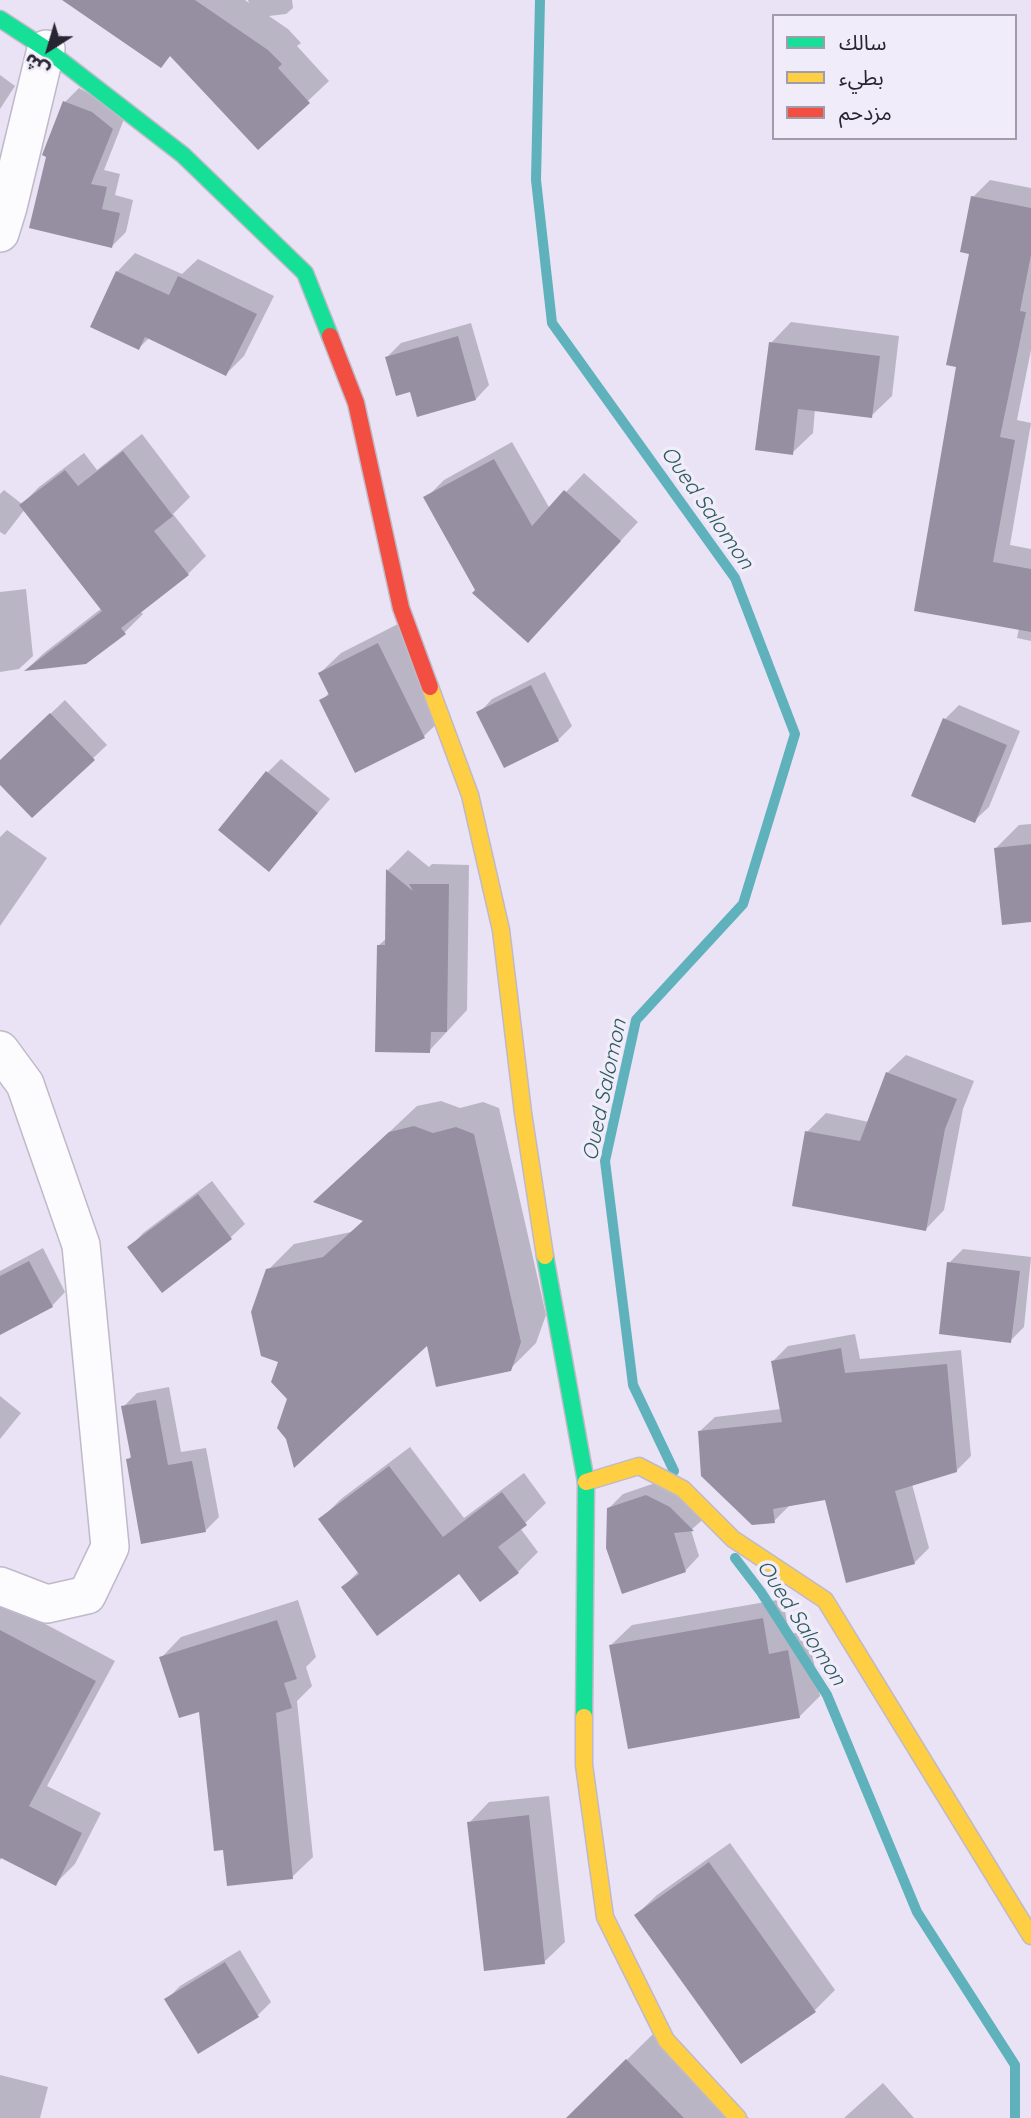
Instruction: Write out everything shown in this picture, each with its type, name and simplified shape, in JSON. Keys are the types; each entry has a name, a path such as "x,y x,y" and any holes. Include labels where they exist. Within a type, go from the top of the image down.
{"street":[{"path":"0,19 47,49 183,155 305,273 356,403 401,608 470,795 501,930 525,1126 555,1318 586,1482 584,1765 605,1917 666,2040 738,2118"},
{"path":"0,233 47,49"},
{"path":"0,1049 25,1084 82,1245 110,1547 87,1595 47,1604 0,1586"},
{"path":"586,1482 639,1466 683,1489 733,1539 825,1600 1031,1936"}],"building":[{"path":"62,0 195,0 268,50 282,64 278,68 310,103 258,150 170,56 161,68"},
{"path":"63,101 92,112 113,129 91,184 107,187 102,209 120,213 112,248 29,228 46,157 42,155"},
{"path":"971,196 1031,208 1031,255 1020,311 1026,312 1000,437 1015,440 993,562 1031,569 1031,632 914,611 956,367 946,365 969,254 960,252"},
{"path":"116,271 169,295 178,276 257,314 226,376 145,337 139,350 90,327"},
{"path":"458,336 476,400 417,417 410,392 396,396 385,357"},
{"path":"769,342 880,356 872,418 798,409 793,455 755,450"},
{"path":"123,451 173,516 154,531 189,575 121,628 126,634 86,664 24,671 102,611 19,505 65,470 78,486"},
{"path":"494,459 532,526 564,490 621,541 528,643 472,593 475,590 423,497"},
{"path":"378,643 425,738 355,773 319,700 329,695 318,673"},
{"path":"531,685 559,741 504,768 476,712"},
{"path":"50,713 95,760 32,818 0,785 0,760"},
{"path":"943,718 1007,745 975,823 911,796"},
{"path":"266,771 318,813 269,872 218,830"},
{"path":"1031,844 1031,922 1002,925 994,848"},
{"path":"386,869 413,891 409,884 449,884 447,1032 431,1032 430,1053 375,1052 377,945 385,945"},
{"path":"886,1072 957,1099 945,1129 926,1231 792,1206 805,1131 860,1141"},
{"path":"414,1126 433,1133 456,1127 474,1134 521,1342 511,1371 436,1387 427,1346 294,1468 286,1439 277,1428 287,1399 271,1382 278,1362 261,1356 251,1312 266,1269 323,1257 363,1221 313,1202 389,1132"},
{"path":"198,1194 232,1239 162,1293 127,1247"},
{"path":"29,1261 53,1307 0,1335 0,1276"},
{"path":"947,1262 1020,1271 1011,1343 939,1334"},
{"path":"841,1348 845,1373 947,1364 957,1472 895,1491 915,1564 846,1583 825,1500 773,1509 775,1523 752,1525 701,1476 698,1431 782,1422 771,1361"},
{"path":"156,1400 168,1465 192,1461 206,1532 141,1544 126,1459 131,1458 121,1406"},
{"path":"389,1466 443,1537 502,1492 527,1525 498,1547 519,1573 480,1602 459,1574 377,1636 341,1587 359,1574 318,1519"},
{"path":"646,1495 670,1507 694,1531 674,1533 686,1572 622,1594 606,1548 607,1508"},
{"path":"763,1618 769,1654 788,1650 800,1718 628,1749 609,1645"},
{"path":"277,1620 297,1679 284,1683 292,1708 276,1713 293,1879 227,1886 223,1850 214,1851 199,1712 179,1718 159,1657"},
{"path":"0,1630 96,1681 29,1806 82,1833 56,1886 1,1858 0,1860"},
{"path":"529,1815 545,1964 484,1971 467,1822"},
{"path":"709,1862 816,2012 741,2064 634,1915"},
{"path":"225,1962 259,2017 198,2054 164,1999"},
{"path":"626,2059 684,2118 566,2118"}],"waterway":[{"name":"Oued Salomon","path":"540,0 536,180 552,323 735,578 795,734 743,904 636,1020 605,1161 633,1385 674,1471"},
{"name":"Oued Salomon","path":"735,1558 761,1592 827,1695 917,1912 1015,2065 1015,2118"}],"traffic: fast":[{"path":"0,19 46,49 183,155 305,273 330,336"},
{"path":"545,1256 586,1482 584,1717"}],"traffic: slow":[{"path":"430,687 470,795 501,930 523,1113 545,1256"},
{"path":"586,1482 639,1466 683,1489 733,1539 825,1600 1031,1936"},
{"path":"584,1717 584,1765 605,1917 666,2040 738,2118"}],"traffic: jam":[{"path":"330,336 356,403 401,608 430,687"}]}
